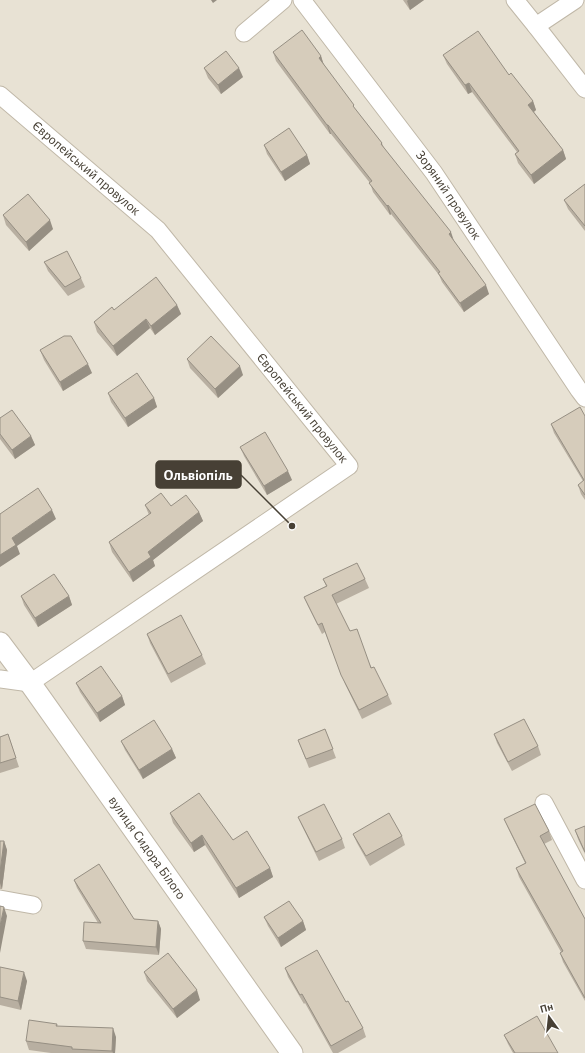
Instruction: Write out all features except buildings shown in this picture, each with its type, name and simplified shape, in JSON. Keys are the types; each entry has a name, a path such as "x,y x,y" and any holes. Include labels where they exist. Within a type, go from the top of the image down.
{"street":[{"path":"244,33 283,0"},
{"name":"Зоряний провулок","path":"302,0 434,173 585,398"},
{"path":"515,0 585,89"},
{"path":"536,26 575,0"},
{"name":"Європейський провулок","path":"0,95 158,230 349,466 30,683"},
{"name":"вулиця Сидора Білого","path":"0,644 30,683 292,1053"},
{"path":"0,679 30,683"},
{"path":"544,803 585,880"},
{"path":"0,899 33,905"}],"shaded area":[{"path":"0,0 585,0 585,1053 0,1053"}],"place":[{"name":"Ольвіопіль","path":"292,526"}]}
